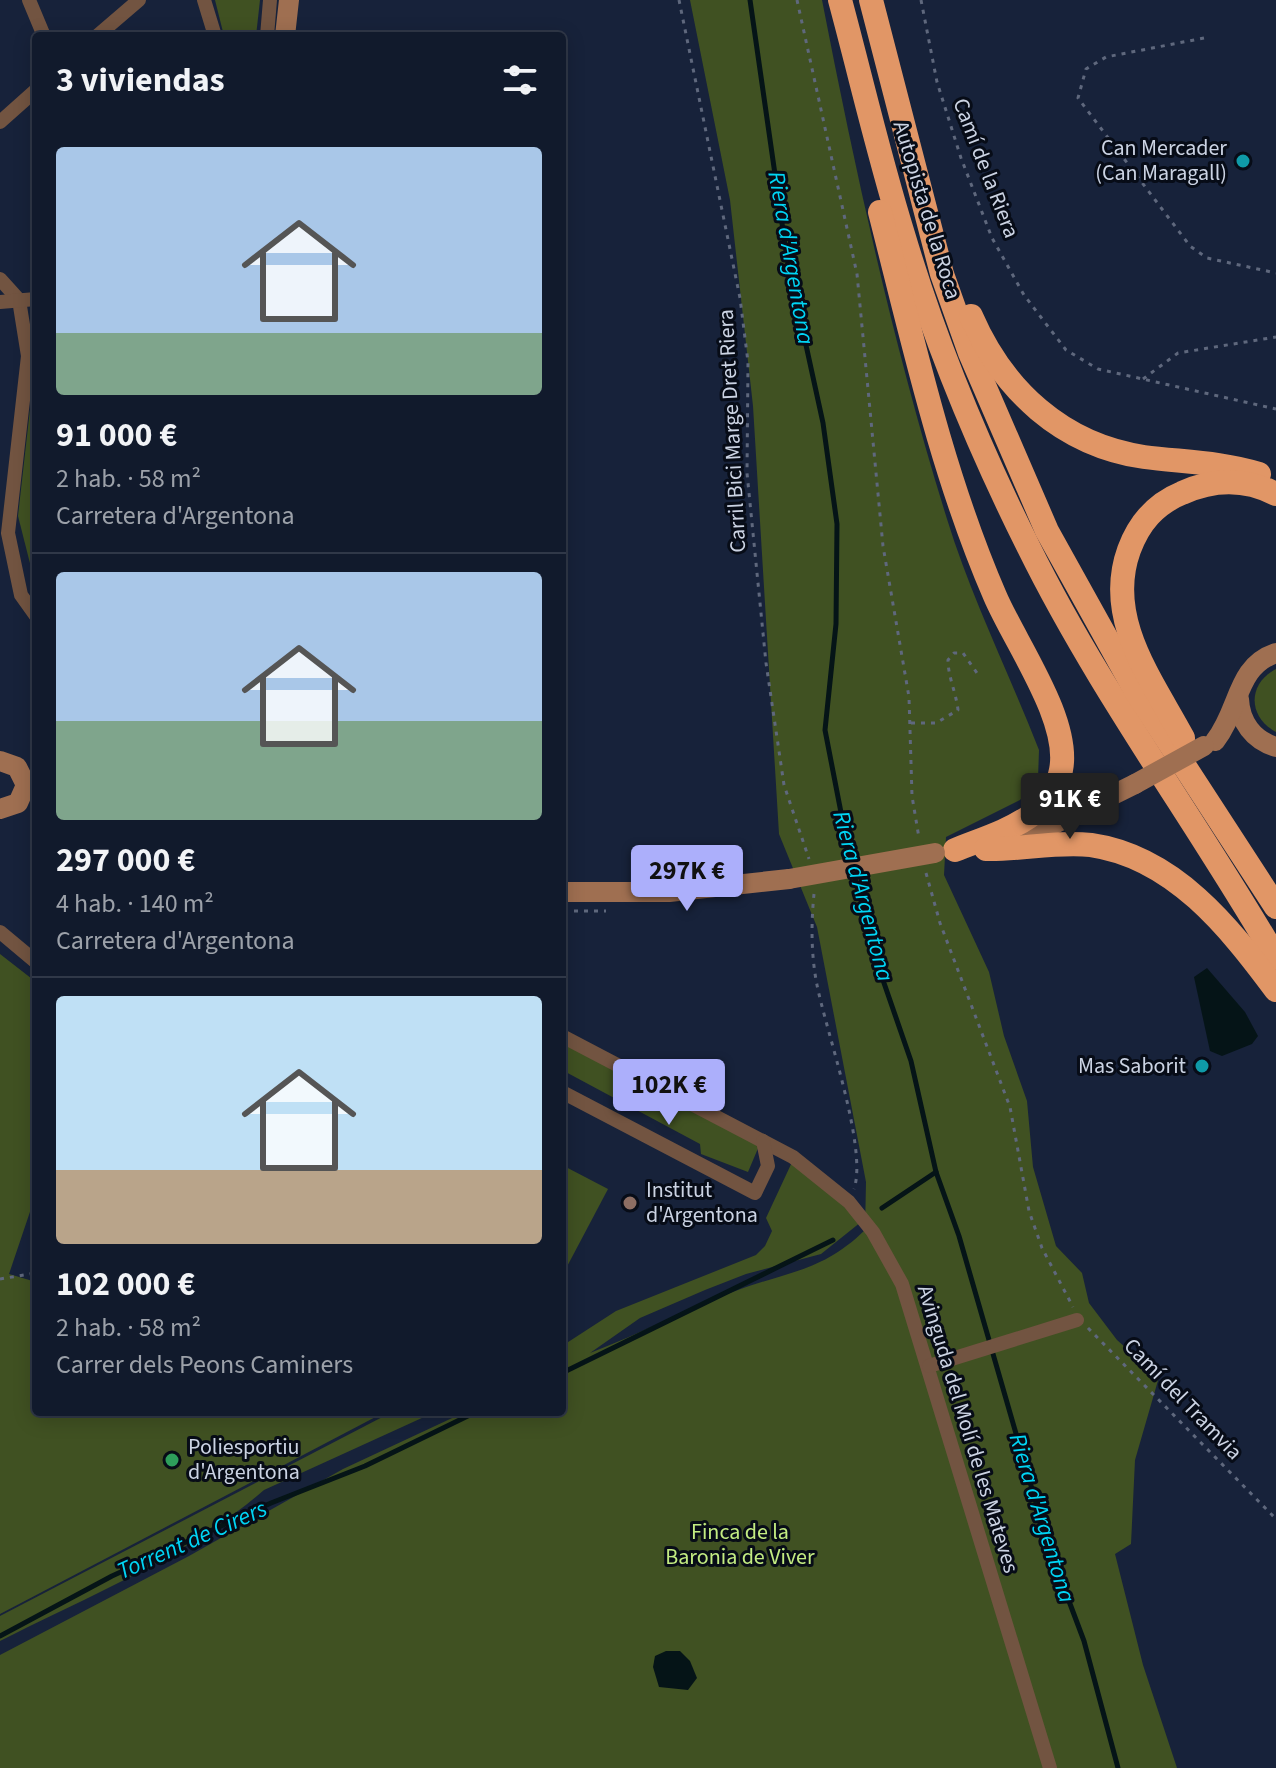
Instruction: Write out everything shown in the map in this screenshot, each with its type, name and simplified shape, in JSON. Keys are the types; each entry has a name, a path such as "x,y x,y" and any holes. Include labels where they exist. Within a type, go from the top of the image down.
{"highway":[{"name":"Autopista de la Roca","path":"839,0 903,235 975,431 1029,549 1087,655 1276,958"},
{"path":"839,0 845,74 950,473 995,596 1062,743 1057,785 1045,805 1021,821 934,854"},
{"name":"Autopista de la Roca","path":"871,0 942,274 970,353 1047,531 1137,693 1240,850"},
{"path":"942,274 963,299 997,367 1019,393 1065,430 1097,447 1141,456 1237,467 1276,481"},
{"path":"1276,494 1240,482 1202,483 1171,497 1150,512 1134,536 1124,563 1120,593 1126,626 1142,667 1225,809 1240,850 1276,907"},
{"path":"986,849 1091,845 1159,869 1216,916 1276,990"}],"street":[{"path":"29,0 42,32"},
{"path":"102,32 139,0"},
{"path":"204,0 214,32"},
{"path":"267,32 270,0"},
{"path":"285,32 289,0"},
{"path":"0,122 32,94"},
{"path":"0,279 19,300 28,356 8,533 21,595 32,610"},
{"path":"19,300 32,289"},
{"path":"0,302 32,299"},
{"path":"569,891 669,892 789,879 934,854 986,849 1038,832 1210,744 1229,722 1251,669 1276,653"},
{"path":"1239,699 1244,722 1268,743"},
{"path":"1210,744 1268,743"},
{"path":"3,758 31,782 24,795 4,809"},
{"path":"4,809 32,806"},
{"path":"0,932 32,959"},
{"name":"Avinguda del Molí de les Mateves","path":"566,1038 793,1157 849,1202 873,1232 902,1284 1050,1768"},
{"path":"566,1094 755,1193 768,1166 763,1141"},
{"path":"929,1366 1077,1320"}],"path":[{"name":"Carril Bici Marge Dret Riera","path":"679,0 740,298 748,362 747,473 767,677 784,785 809,861"},
{"path":"797,0 857,274 883,546 911,723 912,796 934,854 940,923 1010,1107 1033,1224 1077,1320"},
{"name":"Camí de la Riera","path":"921,0 937,82 961,158 992,238 1024,295 1066,350 1098,369 1276,409"},
{"path":"1204,38 1106,57 1086,69 1078,98 1190,246 1207,258 1276,273"},
{"path":"1143,379 1178,353 1276,337"},
{"path":"911,723 936,723 958,710 956,692 948,672 948,660 954,653 963,653 977,673"},
{"path":"814,893 814,967 857,1166 858,1179 849,1202"},
{"path":"0,1279 32,1274"},
{"name":"Camí del Tramvia","path":"1099,1335 1276,1519"}],"green space":[{"path":"215,0 260,0 256,32 223,32"},
{"name":"Finca de la Baronia de Viver","path":"690,0 822,0 877,261 928,455 967,577 1039,750 1038,779 1020,800 946,837 944,875 989,972 1004,1036 1027,1101 1033,1167 1056,1246 1082,1273 1089,1303 1117,1340 1159,1377 1135,1460 1131,1544 1115,1554 1143,1665 1177,1768 0,1768 0,1655 189,1556 343,1469 456,1416 566,1416 566,1343 616,1311 756,1255 765,1246 772,1231 766,1218 793,1160 861,1222 821,1254 746,1274 705,1290 640,1318 590,1353 719,1297 820,1262 850,1244 865,1230 866,1182 817,927 779,834 753,406 730,200"},
{"path":"32,392 32,571 18,516"},
{"path":"1276,669 1276,732 1260,718 1255,700 1260,683"},
{"path":"0,954 32,979 32,1206 9,1274 32,1281 32,1416 377,1416 0,1614"},
{"path":"566,1044 759,1146 748,1172 701,1154 700,1144 566,1072"},
{"path":"566,1167 608,1189 566,1268"},
{"path":"384,1416 426,1416 264,1490 234,1514 171,1555 0,1641 0,1616"}],"shaded area":[{"path":"1207,968 1245,1012 1258,1036 1252,1044 1222,1056 1210,1051 1194,977"},
{"path":"666,1651 680,1651 690,1661 697,1678 688,1690 659,1687 653,1667 655,1656"}],"waterway":[{"name":"Riera d'Argentona","path":"750,0 787,258 823,423 837,524 836,624 825,730 851,864"},
{"name":"Riera d'Argentona","path":"854,874 884,983 911,1061 936,1172 959,1236 1049,1548 1084,1641 1118,1768"},
{"name":"Torrent de Cirers","path":"882,1208 936,1172"},
{"name":"Torrent de Cirers","path":"566,1371 833,1240"},
{"name":"Torrent de Cirers","path":"0,1636 112,1576 271,1503 365,1466 468,1416"}],"place":[{"name":"Can Mercader (Can Maragall)","path":"1243,161"},
{"name":"Mas Saborit","path":"1202,1066"},
{"name":"Institut d'Argentona","path":"630,1203"},
{"name":"Poliesportiu d'Argentona","path":"172,1460"}]}
